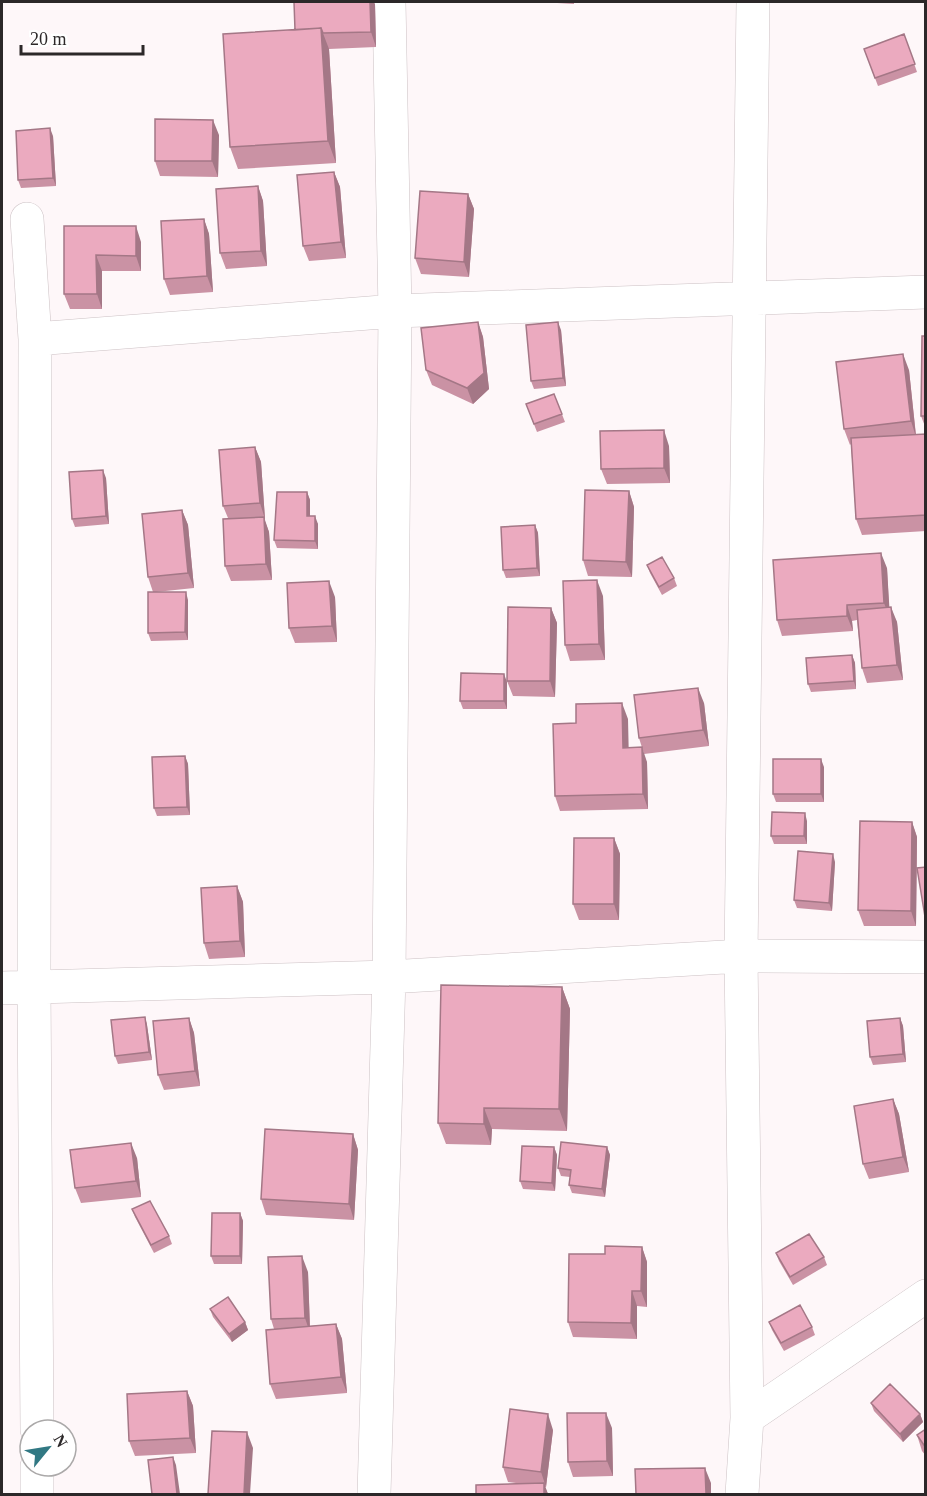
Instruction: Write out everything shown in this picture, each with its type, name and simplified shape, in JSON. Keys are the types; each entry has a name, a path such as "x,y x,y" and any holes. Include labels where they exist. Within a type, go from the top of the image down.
{"street":[{"path":"374,1494 389,977 395,311 389,2"},
{"path":"742,1494 747,1418 741,956 753,2"},
{"path":"27,219 35,339 33,986 37,1418"},
{"path":"35,339 395,311 750,296 926,292"},
{"path":"2,988 389,977 741,956 926,957"},
{"path":"747,1418 926,1296"},
{"path":"37,1478 37,1494"}],"building":[{"path":"294,2 370,2 371,32 323,33 321,28 295,30"},
{"path":"321,28 328,141 230,147 223,34"},
{"path":"904,34 915,64 875,78 864,49"},
{"path":"155,119 213,120 212,161 155,161"},
{"path":"50,128 53,178 18,180 16,131"},
{"path":"334,172 341,242 303,246 297,175"},
{"path":"258,186 261,251 220,253 216,189"},
{"path":"420,191 468,194 464,262 415,258"},
{"path":"204,219 207,276 164,279 161,221"},
{"path":"64,226 136,226 136,256 96,255 97,294 64,294"},
{"path":"478,322 484,373 467,388 426,370 421,328"},
{"path":"558,322 563,378 531,381 526,325"},
{"path":"922,336 926,336 926,416 921,416"},
{"path":"903,354 911,421 844,429 836,362"},
{"path":"554,394 562,414 534,424 526,404"},
{"path":"664,430 664,468 601,469 600,431"},
{"path":"926,434 926,515 856,519 851,438"},
{"path":"255,447 260,503 223,506 219,450"},
{"path":"103,470 106,516 72,519 69,472"},
{"path":"585,490 629,491 626,562 583,560"},
{"path":"277,492 307,492 307,516 315,516 315,541 274,540"},
{"path":"182,510 188,573 148,577 142,514"},
{"path":"264,517 266,564 225,566 223,519"},
{"path":"535,525 537,568 503,570 501,527"},
{"path":"881,553 884,603 847,605 847,616 777,620 773,560"},
{"path":"662,557 674,578 659,587 647,565"},
{"path":"597,580 599,644 565,645 563,581"},
{"path":"329,581 332,626 289,628 287,583"},
{"path":"148,592 186,592 185,632 148,633"},
{"path":"508,607 551,608 550,681 507,681"},
{"path":"891,607 897,665 862,668 857,610"},
{"path":"852,655 854,681 808,684 806,658"},
{"path":"461,673 504,674 504,701 460,701"},
{"path":"698,688 703,730 639,738 634,695"},
{"path":"622,703 623,748 642,747 643,794 555,796 553,724 576,723 576,704"},
{"path":"185,756 187,807 154,808 152,757"},
{"path":"773,759 821,759 821,794 773,794"},
{"path":"772,812 805,813 804,836 771,836"},
{"path":"860,821 912,822 911,911 858,910"},
{"path":"574,838 614,838 614,904 573,904"},
{"path":"798,851 833,854 829,903 794,900"},
{"path":"926,867 926,923 917,868"},
{"path":"237,886 240,941 204,943 201,888"},
{"path":"441,985 562,987 559,1109 484,1108 484,1124 438,1123"},
{"path":"145,1017 149,1052 115,1056 111,1020"},
{"path":"189,1018 195,1071 158,1075 153,1021"},
{"path":"900,1018 903,1054 870,1057 867,1021"},
{"path":"893,1099 903,1157 863,1164 854,1106"},
{"path":"265,1129 353,1134 349,1204 261,1199"},
{"path":"561,1142 607,1147 602,1189 569,1185 571,1170 558,1168"},
{"path":"131,1143 136,1181 75,1188 70,1150"},
{"path":"522,1146 554,1147 552,1183 520,1181"},
{"path":"150,1201 169,1236 151,1245 132,1209"},
{"path":"212,1213 240,1213 240,1256 211,1256"},
{"path":"809,1234 824,1257 790,1277 776,1253"},
{"path":"605,1246 642,1247 641,1291 632,1291 631,1323 568,1322 569,1254 605,1254"},
{"path":"302,1256 305,1318 271,1319 268,1257"},
{"path":"228,1297 245,1322 229,1334 210,1309"},
{"path":"800,1305 812,1327 781,1343 769,1322"},
{"path":"336,1324 341,1377 270,1384 266,1330"},
{"path":"890,1384 920,1414 900,1434 871,1403"},
{"path":"187,1391 190,1438 129,1441 127,1394"},
{"path":"510,1409 548,1414 541,1472 503,1467"},
{"path":"567,1413 606,1413 607,1461 568,1462"},
{"path":"926,1429 926,1448 917,1435"},
{"path":"212,1431 247,1432 244,1494 208,1494"},
{"path":"173,1457 177,1494 152,1494 148,1460"},
{"path":"705,1468 706,1494 636,1494 635,1469"},
{"path":"544,1483 544,1494 476,1494 476,1485"}]}
